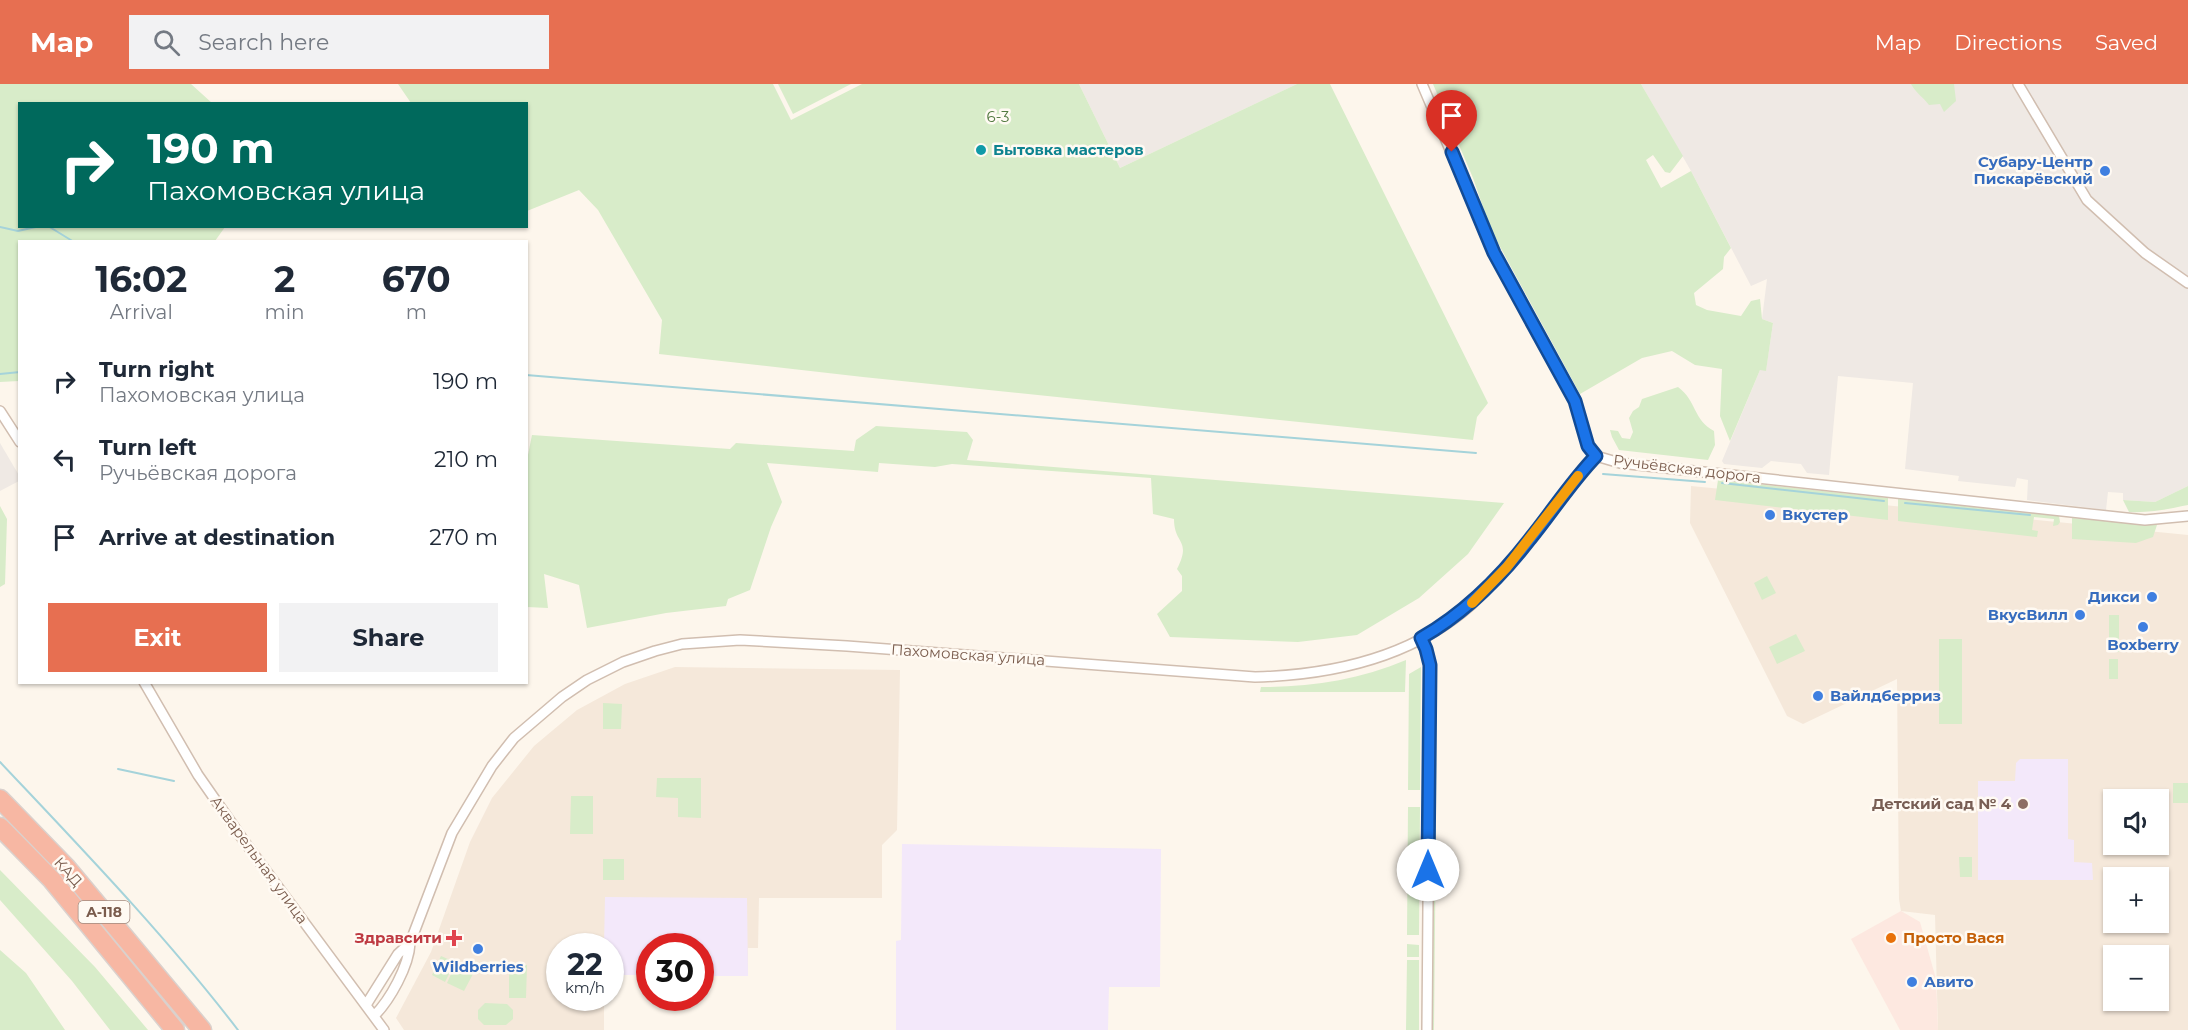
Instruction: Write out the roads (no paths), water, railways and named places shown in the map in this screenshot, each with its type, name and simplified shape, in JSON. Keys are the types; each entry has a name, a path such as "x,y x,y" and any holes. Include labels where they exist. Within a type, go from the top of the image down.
{"highway":[{"name":"КАД","path":"0,799 66,867 202,1030"},
{"name":"КАД","path":"0,827 52,880 175,1030"}],"street":[{"name":"Ручьёвская дорога","path":"1422,84 1494,253 1575,401 1588,446 1596,456 1620,463 2085,514 2145,519 2188,516"},
{"path":"2018,84 2087,200 2145,252 2188,283"},
{"path":"0,411 18,439"},
{"name":"Пахомовская улица","path":"374,1016 387,999 408,960 410,943 452,833 492,766 514,738 562,697 587,680 623,662 682,644 740,640 856,646 1255,677 1287,676 1348,667 1374,659 1421,638 1470,605 1489,587 1530,539 1582,470 1596,456"},
{"path":"1421,638 1430,665 1426,1030"},
{"name":"Акварельная улица","path":"145,684 198,774 239,834 384,1030"},
{"name":"Пахомовская улица","path":"366,1005 398,954 410,943"}],"waterway":[{"path":"0,227 18,231 31,228"},
{"path":"51,228 71,240"},
{"path":"0,374 18,372"},
{"path":"528,375 1476,453"},
{"path":"1603,474 1705,482"},
{"path":"1722,483 1884,501"},
{"path":"1905,503 2030,515"},
{"path":"0,762 152,926 238,1030"},
{"path":"118,769 174,781"}],"place":[{"name":"Бытовка мастеров","path":"981,150"},
{"name":"Субару-Центр Пискарёвский","path":"2105,171"},
{"name":"Вкустер","path":"1770,515"},
{"name":"Дикси","path":"2152,597"},
{"name":"ВкусВилл","path":"2080,615"},
{"name":"Boxberry","path":"2143,627"},
{"name":"Вайлдберриз","path":"1818,696"},
{"name":"Детский сад № 4","path":"2023,804"},
{"name":"Здравсити","path":"454,938"},
{"name":"Просто Вася","path":"1891,938"},
{"name":"Wildberries","path":"478,949"},
{"name":"Авито","path":"1912,982"}],"park label":[{"name":"6-3","path":"998,117"}]}
